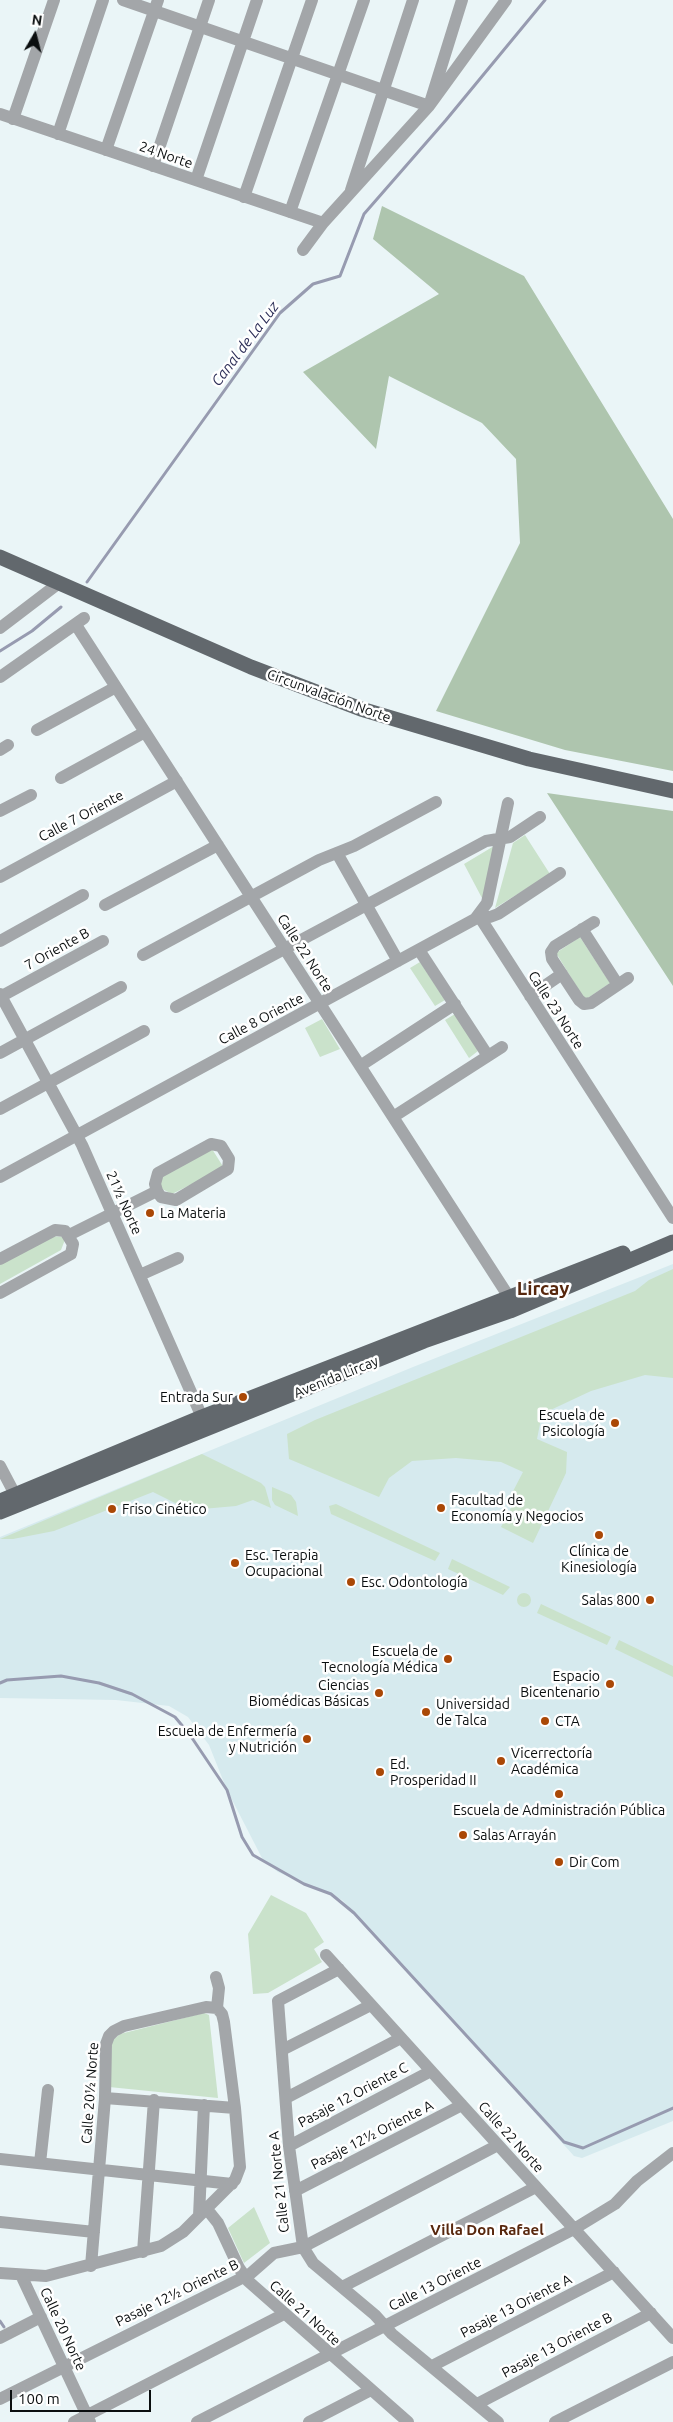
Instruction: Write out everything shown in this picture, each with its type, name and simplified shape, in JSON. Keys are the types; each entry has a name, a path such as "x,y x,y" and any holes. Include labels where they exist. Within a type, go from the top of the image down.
{"main road":[{"name":"Circunvalación Norte","path":"0,557 251,667 361,709 529,759 673,791"},
{"name":"Avenida Lircay","path":"510,1304 673,1233"},
{"name":"Avenida Lircay","path":"0,1512 18,1500 205,1423 673,1242"},
{"name":"Avenida Lircay","path":"0,1501 18,1500"}],"street":[{"path":"14,119 54,0"},
{"path":"58,134 102,0"},
{"path":"123,0 156,5 200,26 430,106"},
{"path":"153,166 209,0"},
{"path":"196,180 257,0"},
{"path":"244,197 312,0"},
{"path":"290,212 364,0"},
{"path":"350,195 413,0"},
{"path":"430,106 462,0"},
{"path":"303,250 323,223 430,106 506,0"},
{"path":"106,150 156,5"},
{"name":"24 Norte","path":"0,114 323,223"},
{"path":"0,628 59,583"},
{"name":"Calle 22 Norte","path":"0,677 80,622 116,687 393,1117 510,1304"},
{"path":"38,730 116,687"},
{"path":"62,778 145,732"},
{"name":"Calle 7 Oriente","path":"0,877 177,781"},
{"path":"0,812 32,794"},
{"path":"143,955 319,860 337,853 436,802"},
{"path":"479,916 487,903 508,803"},
{"path":"176,1007 486,841 510,837 540,817"},
{"path":"105,905 218,845"},
{"path":"337,853 398,961"},
{"name":"Calle 8 Oriente","path":"0,1177 420,950 479,916 490,917 498,914 560,873"},
{"path":"0,941 83,895"},
{"name":"Calle 23 Norte","path":"479,916 673,1218"},
{"path":"582,929 623,982 591,1003 584,1004 579,1000 552,959 551,952 555,946 582,929 594,922"},
{"name":"7 Oriente B","path":"0,996 103,941"},
{"path":"420,950 488,1056"},
{"path":"530,996 562,974"},
{"path":"0,1053 121,987"},
{"name":"21½ Norte","path":"0,996 77,1136 205,1423"},
{"path":"360,1066 455,1004"},
{"path":"0,1109 144,1031"},
{"path":"393,1117 502,1047"},
{"path":"211,1144 221,1146 229,1159 228,1169 176,1200 161,1197 157,1191 154,1184 158,1173 211,1144"},
{"path":"69,1235 157,1191"},
{"path":"0,1259 55,1230 65,1231 73,1244 71,1254 0,1293"},
{"path":"140,1275 178,1258"},
{"path":"0,1466 18,1500"},
{"name":"Calle 22 Norte","path":"326,1955 673,2338"},
{"name":"Calle 21 Norte A","path":"339,1969 278,2001 289,2146 303,2247 313,2263 375,2314 384,2326 498,2422"},
{"path":"0,2273 46,2276 143,2252 166,2243 183,2232 232,2184 238,2175 240,2167 235,2108 224,2022 222,2014 217,2008 219,1988 216,1977"},
{"path":"282,2050 371,2005"},
{"name":"Calle 20½ Norte","path":"91,2266 105,2098 106,2044 114,2031 124,2026 206,2007 217,2008"},
{"path":"286,2098 401,2038"},
{"name":"Pasaje 12 Oriente C","path":"289,2146 431,2071"},
{"path":"40,2163 48,2090"},
{"path":"105,2098 154,2100 235,2108"},
{"path":"143,2252 154,2100"},
{"path":"202,2212 199,2180 204,2105"},
{"name":"Pasaje 12½ Oriente A","path":"295,2191 462,2105"},
{"name":"Pasaje 12½ Oriente B","path":"0,2399 244,2277 274,2253 303,2247 498,2145"},
{"name":"Calle 13 Oriente","path":"197,2422 574,2229 615,2204 637,2181 673,2152"},
{"path":"0,2159 232,2184"},
{"path":"342,2287 536,2187"},
{"name":"Calle 21 Norte","path":"202,2212 218,2223 244,2277 408,2422"},
{"path":"0,2222 94,2232"},
{"name":"Pasaje 13 Oriente A","path":"432,2366 614,2272"},
{"name":"Calle 20 Norte","path":"22,2275 89,2419"},
{"name":"Pasaje 13 Oriente B","path":"477,2404 651,2313"},
{"path":"74,2422 89,2419 284,2314"},
{"path":"0,2338 41,2317"},
{"path":"555,2422 673,2362"},
{"path":"310,2422 371,2390"}],"shaded area":[{"name":"Universidad de Talca","path":"673,1264 673,2121 582,2158 574,2156 342,1900 278,1872 263,1860 227,1790 209,1745 188,1717 169,1706 116,1700 0,1698 0,1537 413,1367"}],"green space":[{"path":"382,206 524,276 673,519 673,771 565,750 436,711 520,543 516,459 482,423 389,376 376,449 303,372 439,294 373,239"},
{"path":"547,793 673,811 673,986"},
{"path":"525,835 550,874 495,908 513,843"},
{"path":"494,846 483,900 464,864"},
{"path":"580,937 610,983 585,1000 556,953"},
{"path":"420,962 445,1000 435,1006 410,968"},
{"path":"455,1014 478,1051 469,1058 445,1020"},
{"path":"322,1019 340,1049 320,1057 305,1028"},
{"path":"212,1149 224,1168 172,1194 158,1187 162,1174"},
{"path":"50,1236 66,1237 61,1250 0,1284 0,1265"},
{"path":"673,1269 673,1378 645,1375 591,1391 542,1414 537,1439 567,1452 566,1473 533,1543 501,1527 514,1502 509,1499 523,1472 501,1462 456,1458 412,1461 389,1478 379,1497 289,1459 287,1434 315,1420 635,1291 649,1280"},
{"path":"202,1454 261,1483 265,1487 271,1508 253,1500 236,1506 202,1509 181,1506 153,1492 54,1531 13,1539 0,1539"},
{"path":"272,1487 291,1495 296,1502 298,1516 275,1505 272,1500"},
{"path":"336,1504 440,1553 435,1561 331,1514 329,1506"},
{"path":"452,1559 510,1587 503,1595 448,1569"},
{"path":"524,1593 529,1595 531,1600 529,1605 524,1607 519,1605 517,1600 519,1595"},
{"path":"541,1604 611,1637 607,1645 537,1613"},
{"path":"619,1640 673,1666 673,1677 615,1649"},
{"path":"271,1895 306,1913 324,1942 314,1949 322,1962 268,1993 253,1994 248,1934"},
{"path":"204,2013 209,2015 218,2098 109,2087 112,2041 120,2034"},
{"path":"254,2207 270,2243 244,2263 228,2228"}],"waterway":[{"name":"Canal de La Luz","path":"87,582 280,313 313,284 340,276 364,214 446,120 545,0"},
{"name":"Canal de La Luz","path":"0,651 32,631 61,607"},
{"path":"0,1683 7,1680 61,1676 99,1683 132,1694 175,1717 190,1735 227,1790 242,1837 253,1855 304,1884 331,1894 354,1913 564,2142 583,2148 673,2108"},
{"path":"0,2321 4,2327"}],"place":[{"name":"La Materia","path":"150,1213"},
{"name":"Entrada Sur","path":"243,1397"},
{"name":"Escuela de Psicología","path":"615,1423"},
{"name":"Facultad de Economía y Negocios","path":"441,1508"},
{"name":"Friso Cinético","path":"112,1509"},
{"name":"Clínica de Kinesiología","path":"599,1535"},
{"name":"Esc. Terapia Ocupacional","path":"235,1563"},
{"name":"Esc. Odontología","path":"351,1582"},
{"name":"Salas 800","path":"650,1600"},
{"name":"Escuela de Tecnología Médica","path":"448,1659"},
{"name":"Espacio Bicentenario","path":"610,1684"},
{"name":"Ciencias Biomédicas Básicas","path":"379,1693"},
{"name":"Universidad de Talca","path":"426,1712"},
{"name":"CTA","path":"545,1721"},
{"name":"Escuela de Enfermería y Nutrición","path":"307,1739"},
{"name":"Vicerrectoría Académica","path":"501,1761"},
{"name":"Ed. Prosperidad II","path":"380,1772"},
{"name":"Escuela de Administración Pública","path":"559,1794"},
{"name":"Salas Arrayán","path":"463,1835"},
{"name":"Dir Com","path":"559,1862"}],"district":[{"name":"Lircay","path":"543,1289"},
{"name":"Villa Don Rafael","path":"487,2230"}]}
